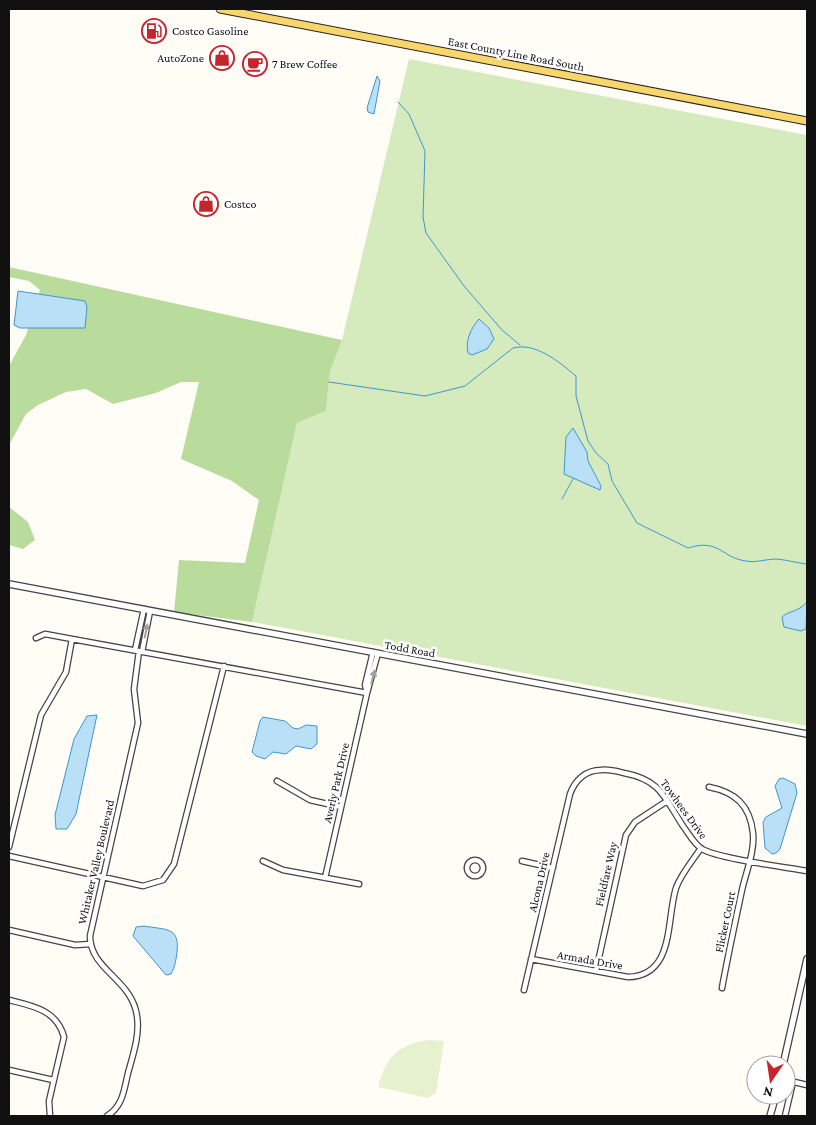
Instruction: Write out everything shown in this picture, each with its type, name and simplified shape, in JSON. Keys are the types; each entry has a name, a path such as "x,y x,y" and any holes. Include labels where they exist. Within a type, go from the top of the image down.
{"main road":[{"name":"East County Line Road South","path":"220,9 807,121"}],"street":[{"name":"Todd Road","path":"9,584 807,734"},
{"name":"Whitaker Valley Boulevard","path":"107,1116 116,1109 122,1097 136,1040 138,1020 129,993 98,960 91,944 102,878 138,723 134,689 147,610"},
{"path":"36,638 45,634 367,693"},
{"path":"9,847 39,721 66,672 72,639"},
{"name":"Averly Park Drive","path":"325,878 367,693 365,685 376,652"},
{"path":"9,856 143,886 163,880 170,872 224,666"},
{"name":"Towhees Drive","path":"578,781 586,774 599,770 638,776 655,784 692,840 701,848 709,852 807,871"},
{"path":"277,781 310,800 341,807"},
{"name":"Alcona Drive","path":"524,990 571,793 578,781"},
{"name":"Flicker Court","path":"709,787 730,793 744,806 753,832 749,860 722,988"},
{"name":"Fieldfare Way","path":"596,971 627,833 636,822 667,801"},
{"name":"Armada Drive","path":"532,959 628,977 645,974 654,968 662,958 677,886 701,848"},
{"path":"263,861 281,870 360,884"},
{"path":"522,861 553,868"},
{"path":"9,930 75,945 91,944"},
{"path":"785,1055 807,959"},
{"path":"9,1000 45,1010 55,1018 61,1028 64,1037 48,1106 50,1116"},
{"path":"9,1070 54,1080"}],"green space":[{"path":"409,59 807,135 807,726 252,622 297,423 326,411 330,372 342,340"},
{"path":"9,267 342,340 330,372 326,411 297,423 252,622 174,612 179,560 245,563 259,500 232,481 181,459 199,382 181,382 156,393 113,404 86,389 66,392 38,405 26,414 9,445 9,366 26,335 40,290 29,281 9,277"},
{"path":"9,507 28,522 35,540 23,549 9,545"},
{"path":"429,1040 444,1041 436,1093 428,1098 378,1087 389,1060 395,1054 409,1045"}],"water":[{"path":"377,76 380,81 374,114 368,112 367,108"},
{"path":"18,291 85,301 87,307 85,328 20,328 14,325"},
{"path":"479,319 489,328 494,339 487,349 472,355 468,353 468,339 473,326"},
{"path":"573,428 587,452 588,461 601,486 600,490 564,474 566,437"},
{"path":"807,602 806,629 801,631 784,627 782,617 800,608"},
{"path":"97,715 76,814 67,829 56,829 55,815 74,739 87,716"},
{"path":"263,717 285,721 293,728 298,729 306,725 317,726 317,744 311,749 296,746 286,754 273,752 265,759 256,756 252,752 260,721"},
{"path":"783,778 795,784 797,793 780,849 772,854 765,848 763,822 766,817 782,808 775,786 779,779"},
{"path":"144,926 170,931 176,938 177,955 171,974 166,975 133,936 136,927"}],"waterway":[{"path":"398,102 409,114 425,151 423,217 426,233 464,286 502,330 520,345"},
{"path":"329,382 425,396 465,386 513,348 530,348 547,354 576,376 576,396 588,441 596,453 608,464 612,481 637,523 688,548 707,545 746,561 754,562 777,559 807,564"},
{"path":"562,499 573,479"}],"place":[{"name":"Costco Gasoline","path":"154,31"},
{"name":"AutoZone","path":"222,58"},
{"name":"7 Brew Coffee","path":"255,64"},
{"name":"Costco","path":"206,204"}]}
